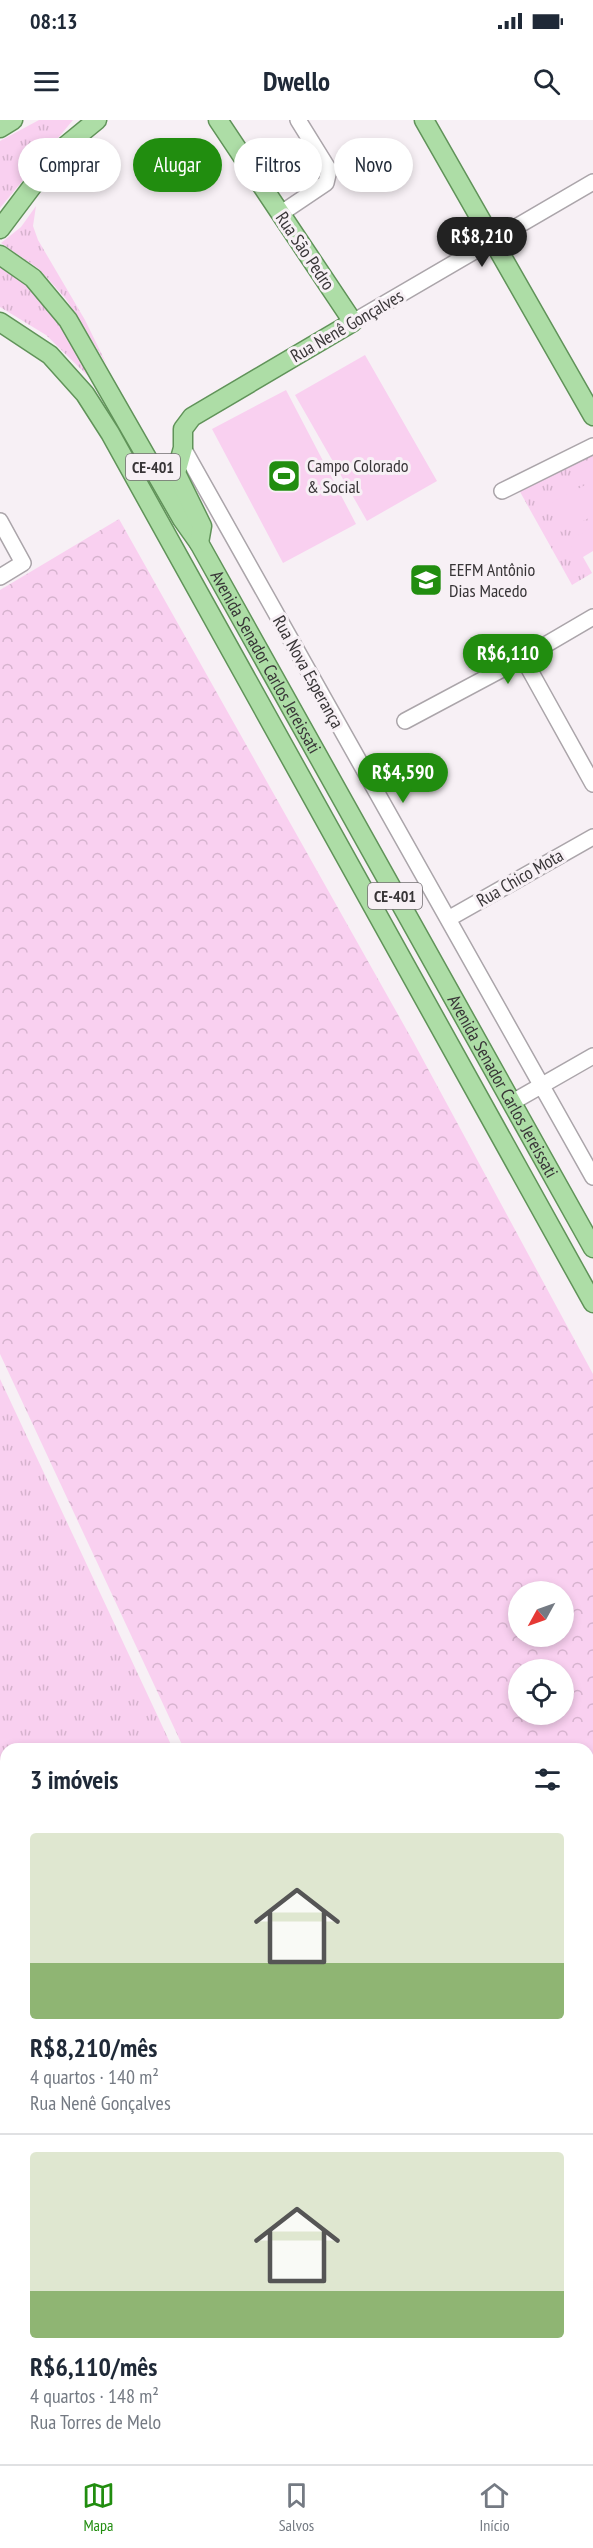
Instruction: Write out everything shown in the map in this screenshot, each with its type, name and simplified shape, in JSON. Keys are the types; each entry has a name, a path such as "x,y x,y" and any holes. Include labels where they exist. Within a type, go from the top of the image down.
{"main road":[{"path":"0,128 13,120"},
{"path":"0,229 58,152 97,120"},
{"name":"Rua São Pedro","path":"218,120 353,322"},
{"path":"424,120 494,243 588,393 593,416"},
{"name":"Avenida Senador Carlos Jereissati","path":"0,255 33,278 57,304 82,339 182,519 200,543 593,1248"},
{"name":"Avenida Senador Carlos Jereissati","path":"0,322 50,355 85,394 110,433 593,1303"},
{"name":"Rua Nenê Gonçalves","path":"200,543 202,526 177,477 183,448 183,429 192,417 353,322"}],"street":[{"path":"280,214 326,183 330,175 298,120"},
{"name":"Rua Nenê Gonçalves","path":"353,322 494,243 593,182"},
{"path":"502,491 593,446"},
{"name":"Rua Nova Esperança","path":"183,448 593,1178"},
{"path":"0,521 23,563 0,577"},
{"path":"405,721 523,658 593,617"},
{"path":"523,658 593,783"},
{"name":"Rua Chico Mota","path":"448,919 593,837"},
{"path":"511,1103 593,1056"}],"green space":[{"path":"39,120 73,120 58,138 18,138 18,186 0,208 0,141"},
{"path":"36,206 33,226 38,240 85,320 107,365 66,299 39,269 1,243 21,227"},
{"path":"0,264 41,300 63,328 92,375 87,375 46,335 0,307"},
{"name":"Campo Colorado & Social","path":"365,355 437,481 367,521 295,395"},
{"name":"Campo Colorado & Social","path":"286,390 356,524 283,563 212,429"},
{"path":"593,451 593,551 583,557 592,573 572,585 519,490"},
{"path":"593,481 593,516 561,532 547,505"},
{"path":"119,519 414,1043 593,1374 593,1743 181,1743 0,1354 0,590"},
{"path":"593,527 593,549 577,558 568,541"},
{"path":"0,1379 170,1743 0,1743"}],"place":[{"name":"Campo Colorado & Social","path":"284,476"},
{"name":"EEFM Antônio Dias Macedo","path":"426,580"}]}
